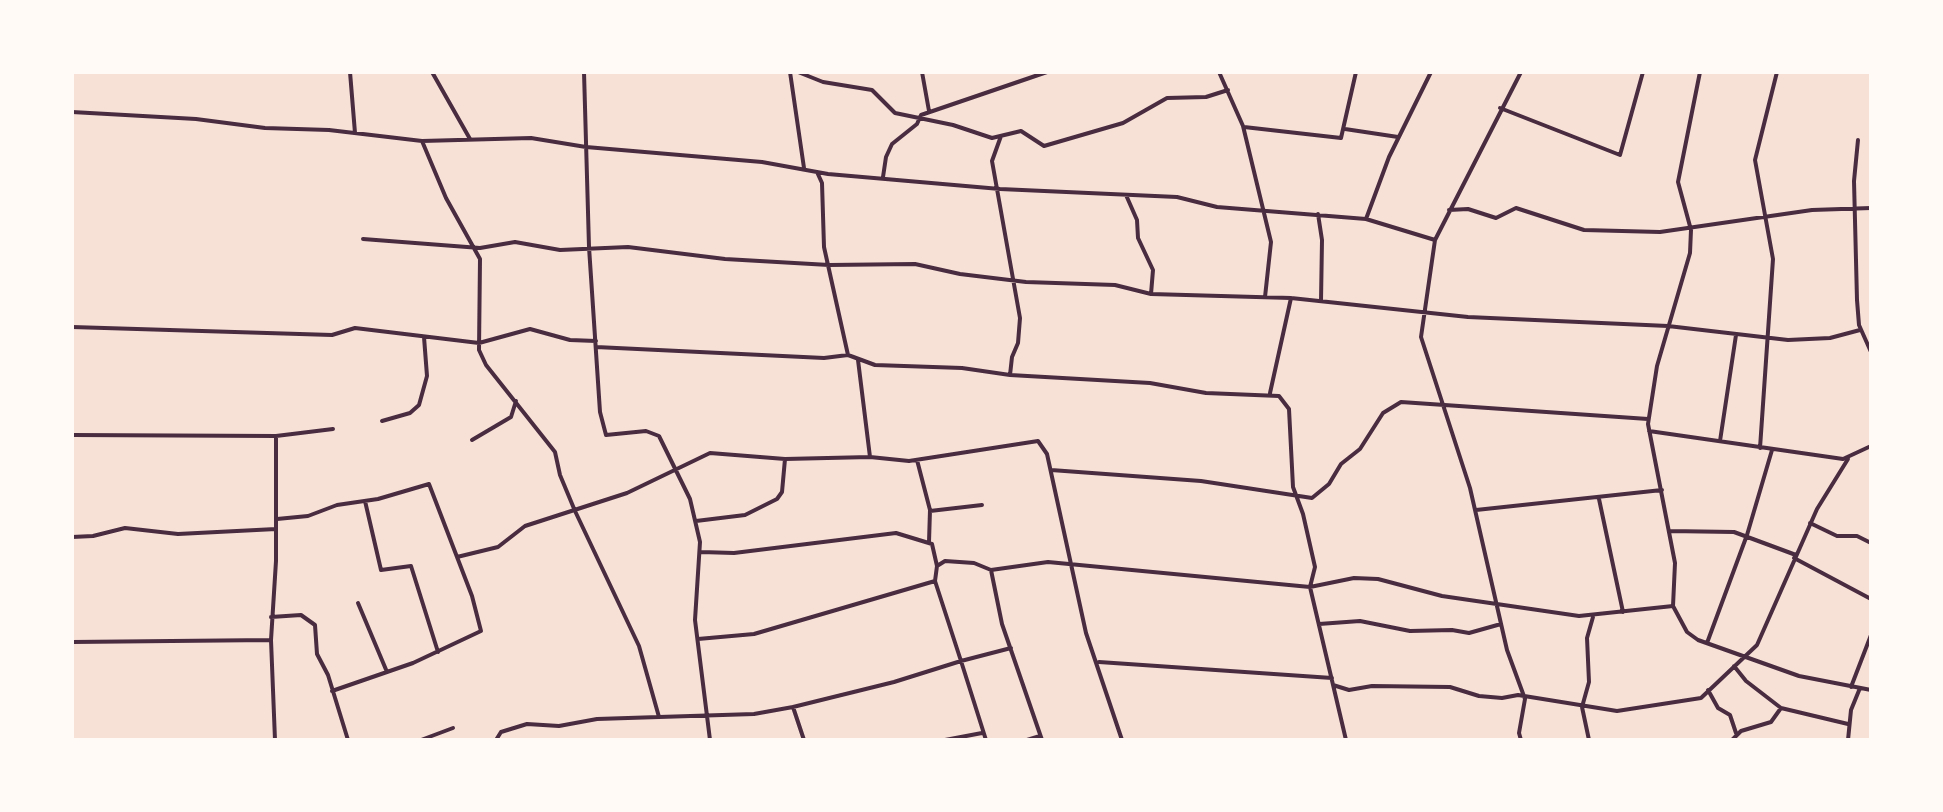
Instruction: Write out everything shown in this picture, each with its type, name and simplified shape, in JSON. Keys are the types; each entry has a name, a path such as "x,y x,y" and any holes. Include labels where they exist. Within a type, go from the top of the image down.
{"street":[{"path":"350,72 355,134"},
{"path":"432,72 471,140"},
{"path":"584,72 589,247 600,412 605,434 655,434 676,468 696,521 701,552 695,602 696,640 709,715 710,740"},
{"path":"790,72 804,168"},
{"path":"798,72 823,82 872,90 889,111 953,125 983,137 1021,131 1044,146 1123,123 1167,98 1206,97 1228,90"},
{"path":"922,72 929,111"},
{"path":"883,178 886,157 892,144 929,111 1047,72"},
{"path":"1219,72 1243,126 1271,242 1265,297"},
{"path":"1243,126 1341,138 1356,72"},
{"path":"1366,219 1398,137 1431,72"},
{"path":"1521,72 1435,240 1422,349 1445,405 1476,510 1482,552 1493,579 1501,624 1526,701 1519,733 1521,740"},
{"path":"1500,108 1620,155 1643,72"},
{"path":"1700,72 1678,182 1691,230 1690,253 1657,366 1649,419 1676,575 1673,606 1687,632 1707,643 1799,676 1871,690"},
{"path":"1760,448 1765,338 1773,259 1755,160 1777,72"},
{"path":"72,112 422,141 517,137 586,147 804,168 817,172 1000,189 1177,197 1217,207 1366,219 1435,240"},
{"path":"1345,129 1398,137"},
{"path":"1003,134 993,155 1012,280 1019,303 1020,331 1010,375"},
{"path":"1858,140 1855,207 1860,330 1871,352"},
{"path":"422,141 446,198 480,265 479,343 486,365 551,443 575,511 639,646 659,717"},
{"path":"817,172 822,183 820,208 829,265 848,355"},
{"path":"1126,194 1137,220 1141,247 1153,270 1151,294"},
{"path":"1449,210 1472,210 1496,218 1516,208 1552,221 1603,232 1691,230 1855,207 1871,208"},
{"path":"1318,214 1322,240 1321,301"},
{"path":"363,239 472,248 515,242 560,250 628,247 707,258 829,265 915,264 1012,280 1115,285 1151,294 1291,298 1424,313 1668,326 1765,338 1830,338 1860,330"},
{"path":"1270,393 1291,298"},
{"path":"72,327 332,335 355,328 479,343 530,329 596,344 797,357 848,355 875,365 953,367 1010,375 1150,383 1214,393 1270,393 1279,396 1289,409 1293,487 1315,567 1310,587 1346,740"},
{"path":"1720,441 1736,335"},
{"path":"382,421 410,413 419,405 427,376 424,337"},
{"path":"858,358 870,457"},
{"path":"472,440 511,417 516,401"},
{"path":"1051,470 1201,481 1312,498 1321,492 1341,464 1360,449 1388,408 1407,401 1649,419"},
{"path":"72,435 276,436 333,429"},
{"path":"1649,431 1848,459"},
{"path":"275,740 271,617 277,519 276,436"},
{"path":"457,557 498,547 525,526 627,493 714,453 785,459 870,457 917,460 1038,441 1044,446 1051,470 1086,633 1121,739"},
{"path":"1333,685 1349,690 1372,686 1450,687 1486,697 1523,696 1623,711 1696,700 1757,645 1810,523 1848,459 1871,446"},
{"path":"1707,643 1747,535 1772,450"},
{"path":"696,521 745,515 777,499 782,492 785,459"},
{"path":"917,460 930,511 929,542"},
{"path":"277,519 308,516 337,505 429,484 481,631 438,652 332,691"},
{"path":"1476,510 1662,490"},
{"path":"1599,499 1623,612"},
{"path":"365,501 381,570 411,566 438,652"},
{"path":"930,511 982,505"},
{"path":"1810,523 1837,536 1857,536 1871,543"},
{"path":"72,537 93,536 125,528 178,534 276,529"},
{"path":"1669,531 1747,535 1795,557 1871,599"},
{"path":"701,552 762,550 883,532 929,542 933,545 937,566 935,581 986,740"},
{"path":"937,566 958,562 991,570 1019,563 1072,565 1310,587 1354,578 1378,579 1442,596 1593,616 1673,606"},
{"path":"991,570 1011,648 1042,738 1027,740"},
{"path":"696,640 754,634 935,581"},
{"path":"358,603 387,672"},
{"path":"271,617 301,615 310,618 318,632 317,654 348,740"},
{"path":"1589,740 1582,707 1589,682 1587,638 1593,616"},
{"path":"1319,624 1360,621 1410,631 1472,633 1501,624"},
{"path":"1851,687 1871,636 1871,625"},
{"path":"72,642 271,640"},
{"path":"496,740 501,732 527,724 559,726 597,719 754,714 894,682 1011,648"},
{"path":"1098,662 1332,678"},
{"path":"1734,666 1746,681 1781,708 1848,724"},
{"path":"1848,740 1848,724 1860,688"},
{"path":"1708,690 1718,708 1730,715 1737,734"},
{"path":"793,707 804,740"},
{"path":"1732,740 1737,734 1771,722 1781,708"},
{"path":"421,740 453,728"},
{"path":"945,740 982,733"}]}
